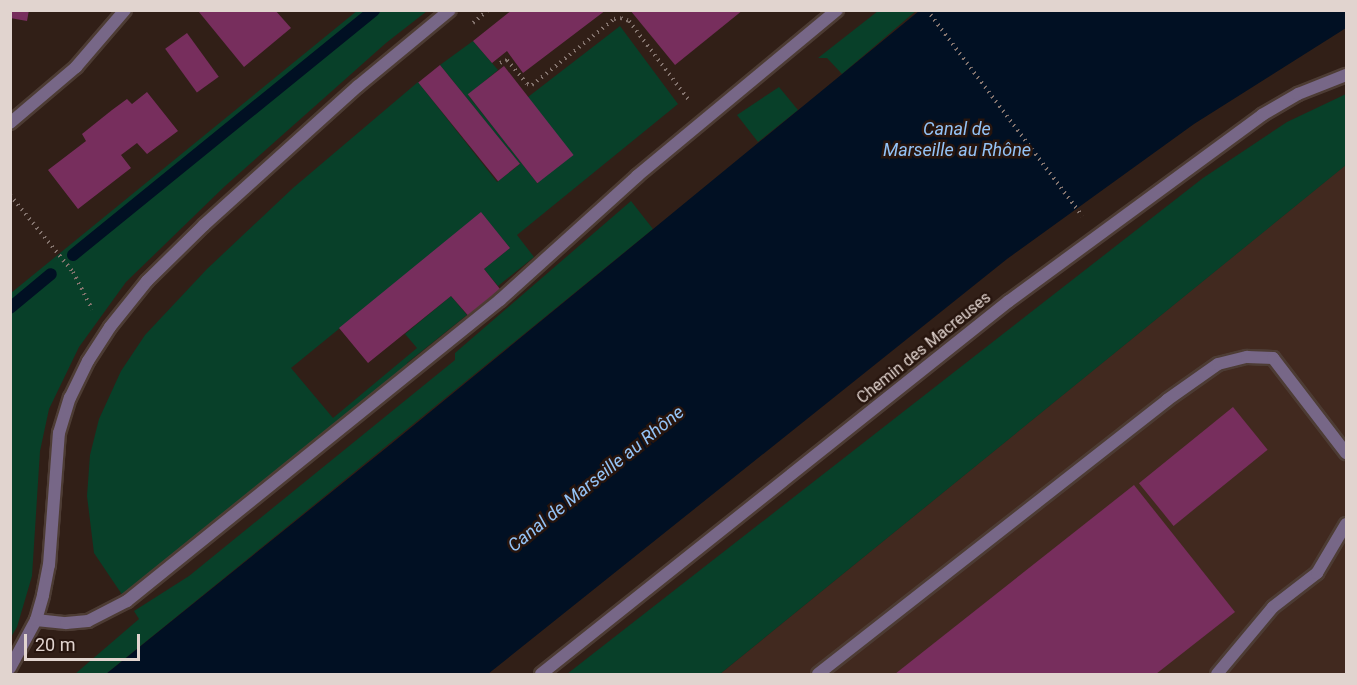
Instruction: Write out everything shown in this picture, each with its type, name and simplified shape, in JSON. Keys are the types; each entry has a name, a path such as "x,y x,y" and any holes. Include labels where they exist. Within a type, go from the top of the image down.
{"street":[{"path":"10,123 76,67 125,10"},
{"path":"10,668 36,620 49,565 59,434 70,398 88,361 110,327 147,281 212,218 358,86 450,10"},
{"path":"36,620 66,623 88,621 127,601 500,300 637,176 837,10"},
{"name":"Chemin des Macreuses","path":"541,675 1018,294 1262,115 1298,94 1347,75"},
{"path":"818,675 1167,400 1218,364 1247,357 1273,358 1347,453"},
{"path":"1217,675 1273,607 1317,573 1347,524"}],"path":[{"path":"465,29 488,10"},
{"path":"927,10 1088,223"},
{"path":"500,63 507,60 526,84 532,85 614,19 621,18 629,21 705,121"},
{"path":"10,195 73,272 94,312"}],"shaded area":[{"path":"1346,165 1346,674 720,674 1343,167"}],"green space":[{"path":"358,10 427,11 386,43 224,187 126,282 79,347 49,409 40,451 32,576 17,627 11,637 11,293"},
{"path":"917,10 842,74 827,58 818,58 878,11"},
{"path":"620,26 678,104 517,235 534,257 498,286 484,269 510,248 481,213 291,368 333,418 417,348 405,334 451,296 467,315 407,363 407,369 123,596 94,553 87,496 90,455 99,419 121,371 145,335 207,269 293,188 418,82 497,182 520,164 440,65 473,41 498,70 468,95 538,184 528,97"},
{"path":"779,87 798,110 758,142 737,115"},
{"path":"1346,94 1346,165 720,674 567,674 1203,178 1287,122"},
{"path":"631,201 653,229 106,674 75,674 139,619 134,611 189,576 455,360 455,353"}],"water":[{"name":"Canal de Marseille au Rhône","path":"1346,10 1346,28 1194,124 1007,259 488,674 106,674 391,444 919,11"}],"building":[{"path":"10,10 29,10 27,21 10,18"},
{"path":"201,10 275,10 291,28 244,67 199,12"},
{"path":"512,10 606,10 523,73 507,51 492,63 473,41"},
{"path":"630,10 743,10 675,65"},
{"path":"187,33 219,77 197,93 165,49"},
{"path":"440,65 520,164 498,181 418,83"},
{"path":"504,66 574,155 537,183 468,94"},
{"path":"147,92 178,131 147,154 137,143 121,155 131,168 78,209 48,170 86,141 82,134 112,110 127,99 132,104"},
{"path":"481,212 510,248 484,269 504,294 472,320 451,296 368,363 339,328"},
{"path":"1233,407 1268,450 1174,526 1139,483"},
{"path":"1134,485 1235,612 1156,674 895,674"}],"waterway":[{"path":"73,255 374,10"},
{"path":"10,308 51,274"}]}
